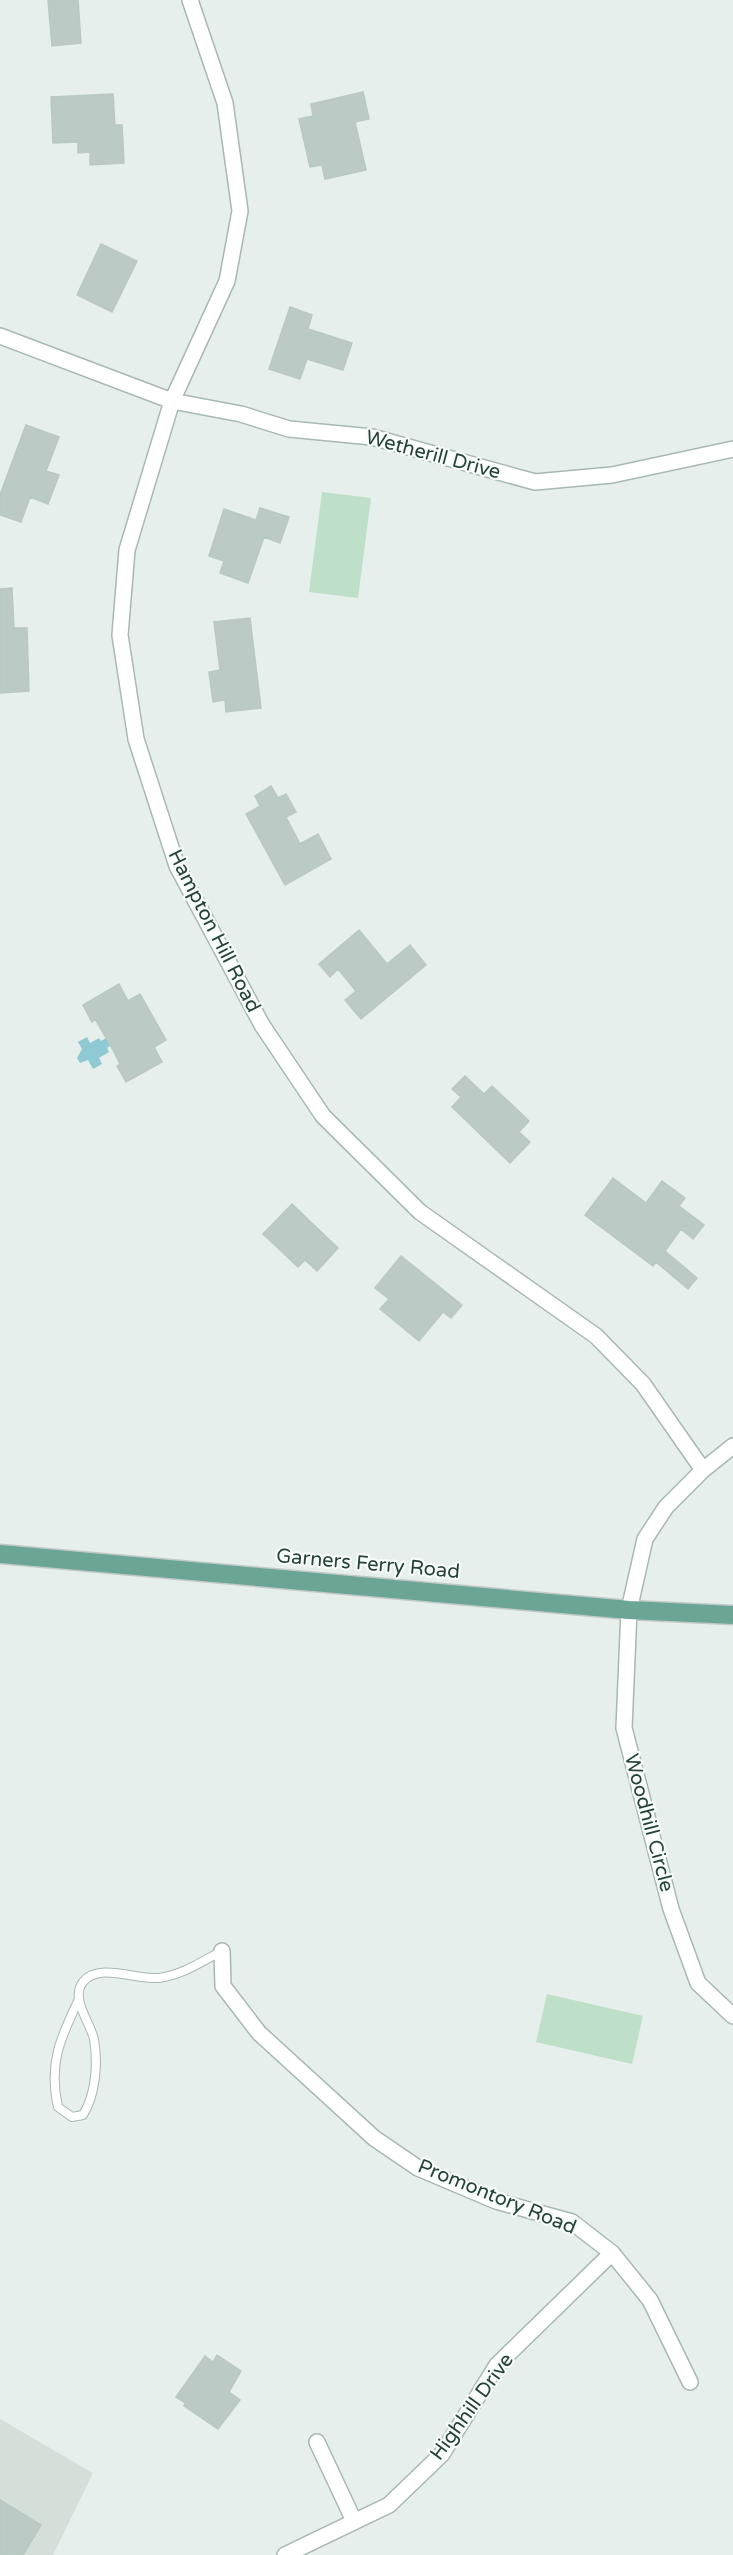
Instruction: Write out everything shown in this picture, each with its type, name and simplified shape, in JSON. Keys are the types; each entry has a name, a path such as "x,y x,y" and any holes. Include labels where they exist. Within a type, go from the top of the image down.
{"main road":[{"name":"Garners Ferry Road","path":"0,1554 629,1610 733,1615"}],"street":[{"name":"Hampton Hill Road","path":"190,0 225,103 240,211 227,281 172,401 127,550 120,635 136,739 177,866 262,1025 323,1116 420,1212 596,1335 643,1384 703,1470"},
{"name":"Wetherill Drive","path":"0,336 172,401 241,414 289,429 372,437 535,482 612,475 733,449"},
{"path":"629,1610 645,1539 666,1507 703,1470 733,1446"},
{"name":"Woodhill Circle","path":"629,1610 624,1728 671,1909 698,1983 733,2016"},
{"name":"Promontory Road","path":"222,1951 223,1986 259,2033 374,2138 428,2172 496,2201 572,2222 612,2253 650,2300 690,2382"},
{"name":"Highhill Drive","path":"285,2555 389,2505 441,2454 497,2365 612,2253"},
{"path":"317,2442 354,2521"}],"lane":[{"path":"79,1999 62,2036 54,2064 53,2085 58,2107 72,2117 83,2115 89,2105 97,2060 93,2036 79,1999 79,1988 91,1975 106,1973 158,1978 183,1972 222,1951"}],"shaded area":[{"path":"0,2419 93,2473 53,2555 0,2555"}],"green space":[{"path":"322,492 371,498 358,598 309,592"},
{"path":"547,1994 643,2016 632,2064 536,2042"}],"water":[{"path":"87,1037 90,1043 99,1038 101,1041 106,1038 110,1046 107,1048 109,1052 99,1058 102,1064 93,1069 88,1060 80,1063 77,1058 82,1049 78,1042"}],"building":[{"path":"48,0 78,0 81,43 52,46"},
{"path":"363,92 369,119 355,122 366,170 325,179 322,165 310,167 299,119 313,116 311,104"},
{"path":"113,94 115,125 122,125 124,163 90,165 90,152 78,153 78,142 53,143 51,97"},
{"path":"101,244 137,261 112,312 77,295"},
{"path":"290,307 312,315 308,329 352,343 343,370 307,359 300,379 269,369"},
{"path":"26,425 59,437 46,471 59,475 48,504 30,497 21,522 0,515 0,495"},
{"path":"260,508 289,517 280,543 264,537 248,583 220,573 224,561 209,556 224,509 256,520"},
{"path":"12,588 14,628 27,628 29,691 0,693 0,589"},
{"path":"250,618 261,708 226,712 225,700 213,702 209,672 220,670 214,622"},
{"path":"271,786 278,798 286,794 296,812 286,817 300,844 318,834 331,859 285,885 246,814 260,806 255,796"},
{"path":"359,930 387,964 410,945 426,965 361,1019 345,1000 356,991 338,969 330,977 319,964"},
{"path":"119,984 128,1001 140,994 166,1040 154,1047 162,1062 126,1082 117,1066 120,1064 114,1052 95,1019 92,1022 83,1005"},
{"path":"465,1076 484,1094 492,1086 529,1121 519,1132 530,1142 510,1163 452,1107 461,1097 452,1089"},
{"path":"613,1178 646,1203 662,1181 685,1198 679,1206 704,1225 693,1239 681,1229 665,1251 697,1278 688,1289 656,1262 653,1266 585,1215"},
{"path":"292,1204 338,1248 317,1271 305,1260 298,1267 263,1234"},
{"path":"401,1256 462,1305 451,1318 443,1312 419,1341 380,1309 389,1299 375,1288"},
{"path":"217,2355 241,2371 229,2392 240,2400 218,2429 184,2406 185,2403 176,2397 205,2356 213,2362"},
{"path":"0,2500 41,2525 23,2555 0,2555"}]}
